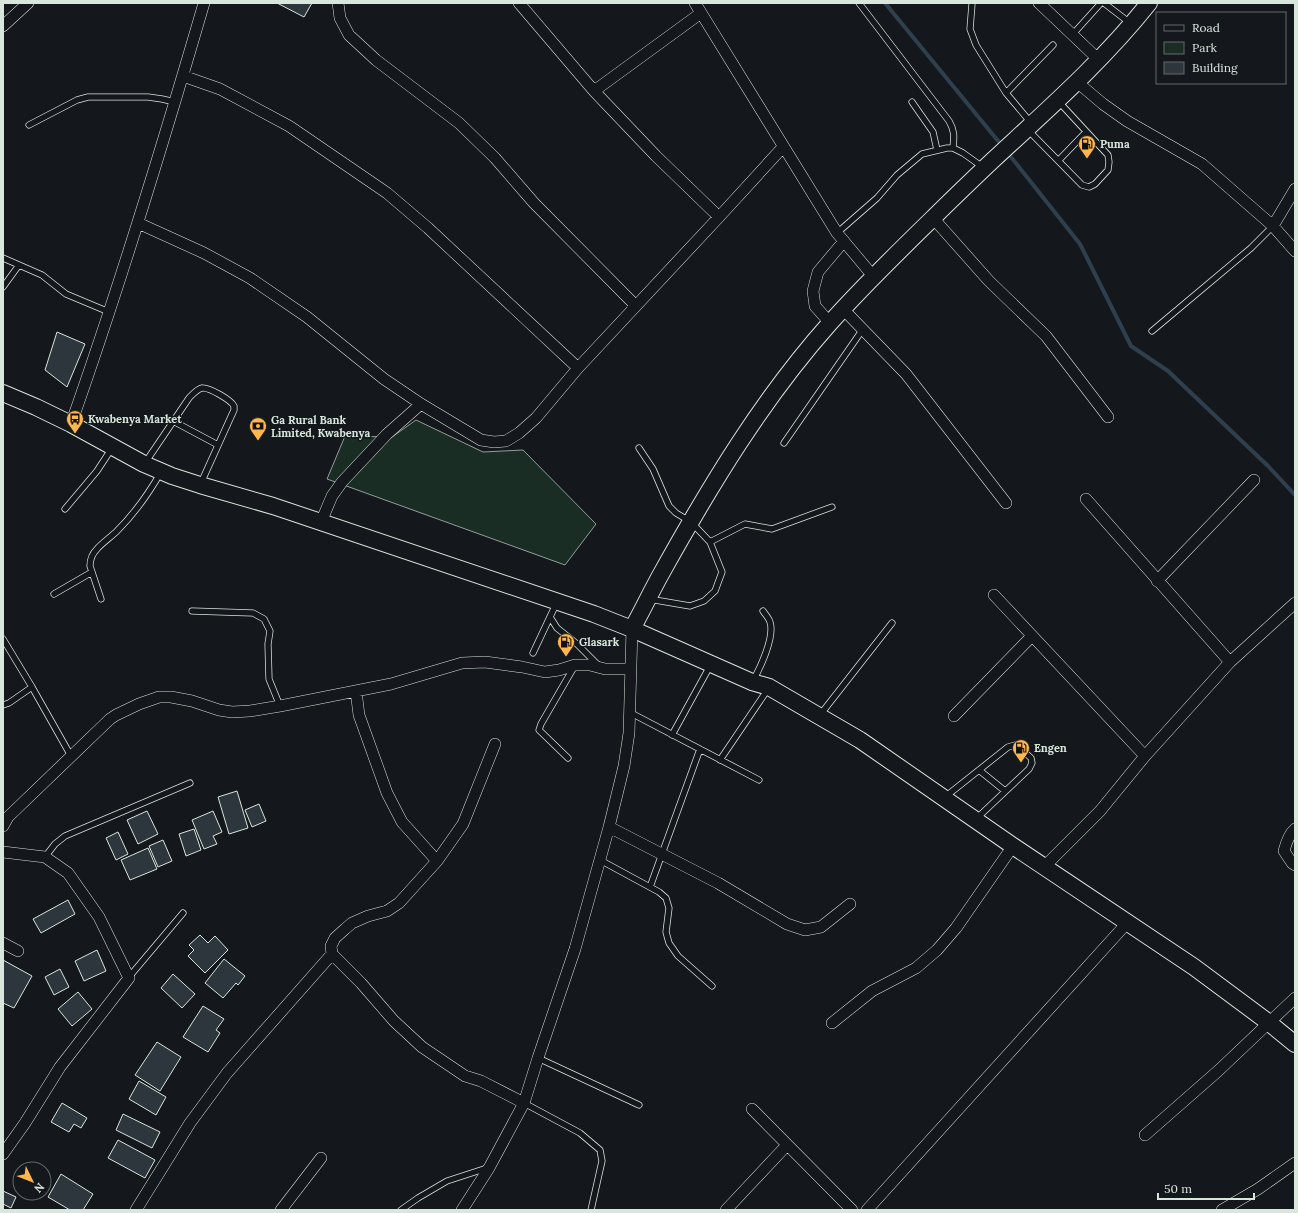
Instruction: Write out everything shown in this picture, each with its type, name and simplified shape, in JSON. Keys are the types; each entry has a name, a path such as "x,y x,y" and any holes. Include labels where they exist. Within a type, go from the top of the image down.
{"main road":[{"path":"632,629 691,522 759,413 830,323 873,276 1099,60 1149,3"},
{"path":"3,393 71,424 112,448 161,472 273,506 557,602 632,629 752,682 769,687 860,740 1127,923 1194,967 1295,1044"}],"street":[{"path":"3,26 28,3"},
{"path":"71,424 138,223 204,3"},
{"path":"338,3 340,18 349,35 376,60 464,128 495,158 534,203 636,306"},
{"path":"519,3 594,92 719,218"},
{"path":"695,3 841,237 873,276"},
{"path":"1040,3 1099,60"},
{"path":"594,92 702,13"},
{"path":"183,76 220,89 289,126 387,193 428,228 578,368"},
{"path":"1077,82 1103,104 1127,121 1202,164 1274,226 1295,251"},
{"path":"138,223 204,253 250,278 307,317 384,379 421,404 481,440 494,442 506,441 519,433 536,418 578,368 719,218 783,146"},
{"path":"1274,226 1295,189"},
{"path":"933,218 989,281 1046,336 1108,417"},
{"path":"830,323 815,306 813,291 818,272 841,237"},
{"path":"843,309 906,374 1006,503"},
{"path":"321,522 332,496 342,482 387,434 421,404"},
{"path":"1157,581 1254,480"},
{"path":"1086,499 1230,662"},
{"path":"994,595 1145,756"},
{"path":"1044,866 1100,811 1145,756 1230,662 1295,603"},
{"path":"462,1210 489,1168 524,1103 575,949 609,827 624,766 630,733 632,629"},
{"path":"954,716 1032,636"},
{"path":"3,826 8,817 116,714 159,697 171,697 192,701 219,710 232,712 250,711 391,684 462,663 485,662 545,672 559,670 575,665 590,665 605,669 631,669"},
{"path":"356,691 359,715 387,793 402,822 437,861"},
{"path":"495,744 463,824 437,861 399,903 388,911 368,916 352,923 335,938 331,946 332,954 362,983 394,1021 422,1047 466,1076 481,1081 524,1103"},
{"path":"609,827 718,883 787,924 805,930 821,927 850,904"},
{"path":"1295,829 1292,831 1286,843 1284,851 1295,866"},
{"path":"832,1023 872,991 916,968 937,950 956,928 1014,846"},
{"path":"3,852 45,857 68,873 99,917 128,977 60,1067 25,1123 3,1154"},
{"path":"868,1210 1127,923"},
{"path":"3,943 18,951"},
{"path":"136,1210 190,1123 227,1073 332,954"},
{"path":"1145,1135 1218,1071 1295,998"},
{"path":"752,1109 852,1210"},
{"path":"726,1210 787,1145"},
{"path":"281,1210 321,1158"},
{"path":"1222,1210 1258,1189 1295,1163"}],"lane":[{"path":"858,3 949,121 954,129 955,136 953,148"},
{"path":"1073,34 1103,3 1132,24"},
{"path":"972,4 970,29 976,45 1006,93 1030,126 1059,160 1082,185 1089,187 1095,184 1108,170 1108,155 1057,100"},
{"path":"1006,93 1053,45"},
{"path":"29,125 77,100 88,97 148,97 175,102"},
{"path":"912,102 933,132 937,150"},
{"path":"1059,160 1086,132"},
{"path":"841,237 897,175 922,154 953,148 988,165"},
{"path":"1152,331 1251,248 1274,226"},
{"path":"3,258 42,275 66,294 109,312"},
{"path":"3,287 19,265"},
{"path":"784,443 863,329"},
{"path":"144,464 189,398 201,388 204,388 228,399 234,406 234,410 200,485"},
{"path":"173,421 218,445"},
{"path":"65,508 97,471 112,448"},
{"path":"639,448 653,469 669,506 676,513 691,522 710,542 722,572 715,591 704,602 690,606 649,599"},
{"path":"101,598 90,566 90,560 97,549 118,530 134,511 150,490 161,472"},
{"path":"710,542 746,524 772,529 832,507"},
{"path":"54,594 92,572"},
{"path":"533,653 557,602"},
{"path":"192,611 253,613 264,619 270,631 268,644 269,679 280,706"},
{"path":"752,682 763,662 770,637 770,622 763,611"},
{"path":"550,617 557,628 577,644 601,668"},
{"path":"820,716 892,623"},
{"path":"3,639 71,756"},
{"path":"672,735 711,664"},
{"path":"568,758 540,730 541,724 575,665"},
{"path":"3,705 32,687"},
{"path":"720,760 769,687"},
{"path":"631,713 759,780"},
{"path":"944,798 1008,746 1015,745 1031,758 1032,763 1029,769 976,820"},
{"path":"650,887 700,750"},
{"path":"979,770 1006,792"},
{"path":"45,857 55,844 65,836 190,782"},
{"path":"600,860 659,892 666,898 669,908 666,932 669,943 678,956 712,986"},
{"path":"128,977 184,913"},
{"path":"538,1058 639,1105"},
{"path":"524,1103 580,1133 600,1150 602,1161 591,1210"},
{"path":"401,1210 447,1181 489,1168"}],"green space":[{"path":"416,420 483,452 523,450 596,524 565,565 327,479 345,436 392,437"}],"building":[{"path":"277,3 312,3 304,17"},
{"path":"57,332 85,344 67,387 45,370"},
{"path":"237,791 248,828 229,834 218,797"},
{"path":"259,804 266,821 252,827 245,810"},
{"path":"147,811 158,834 138,844 127,820"},
{"path":"213,811 222,832 213,836 217,844 204,849 192,820"},
{"path":"194,829 201,850 186,856 179,834"},
{"path":"118,832 128,854 116,860 106,838"},
{"path":"163,840 172,861 158,867 149,846"},
{"path":"148,848 157,869 130,880 121,860"},
{"path":"68,900 75,914 41,933 33,919"},
{"path":"200,935 208,943 215,936 228,950 205,973 188,956 194,950 189,945"},
{"path":"97,950 106,971 84,981 75,961"},
{"path":"224,959 245,976 238,985 236,983 223,998 205,983"},
{"path":"3,960 32,976 14,1008 3,1003"},
{"path":"60,969 69,987 54,995 45,977"},
{"path":"173,974 195,994 182,1008 161,988"},
{"path":"78,992 92,1009 72,1026 58,1009"},
{"path":"203,1006 224,1019 216,1030 220,1033 208,1052 183,1037"},
{"path":"157,1042 181,1057 160,1091 135,1075"},
{"path":"139,1081 166,1097 156,1115 129,1099"},
{"path":"62,1103 87,1118 81,1128 74,1124 69,1132 51,1122"},
{"path":"123,1114 160,1132 152,1148 116,1130"},
{"path":"118,1140 155,1160 145,1178 108,1158"},
{"path":"61,1174 93,1194 83,1210 70,1210 52,1199 52,1190"},
{"path":"3,1191 12,1195 12,1201 14,1201 11,1208 3,1204"}],"waterway":[{"path":"885,3 1003,147"},
{"path":"1007,152 1080,244 1131,346 1168,371 1268,466 1295,495"}],"place":[{"name":"Puma","path":"1087,159"},
{"name":"Kwabenya Market","path":"75,434"},
{"name":"Ga Rural Bank Limited, Kwabenya","path":"258,441"},
{"name":"Glasark","path":"566,657"},
{"name":"Engen","path":"1021,763"}]}
